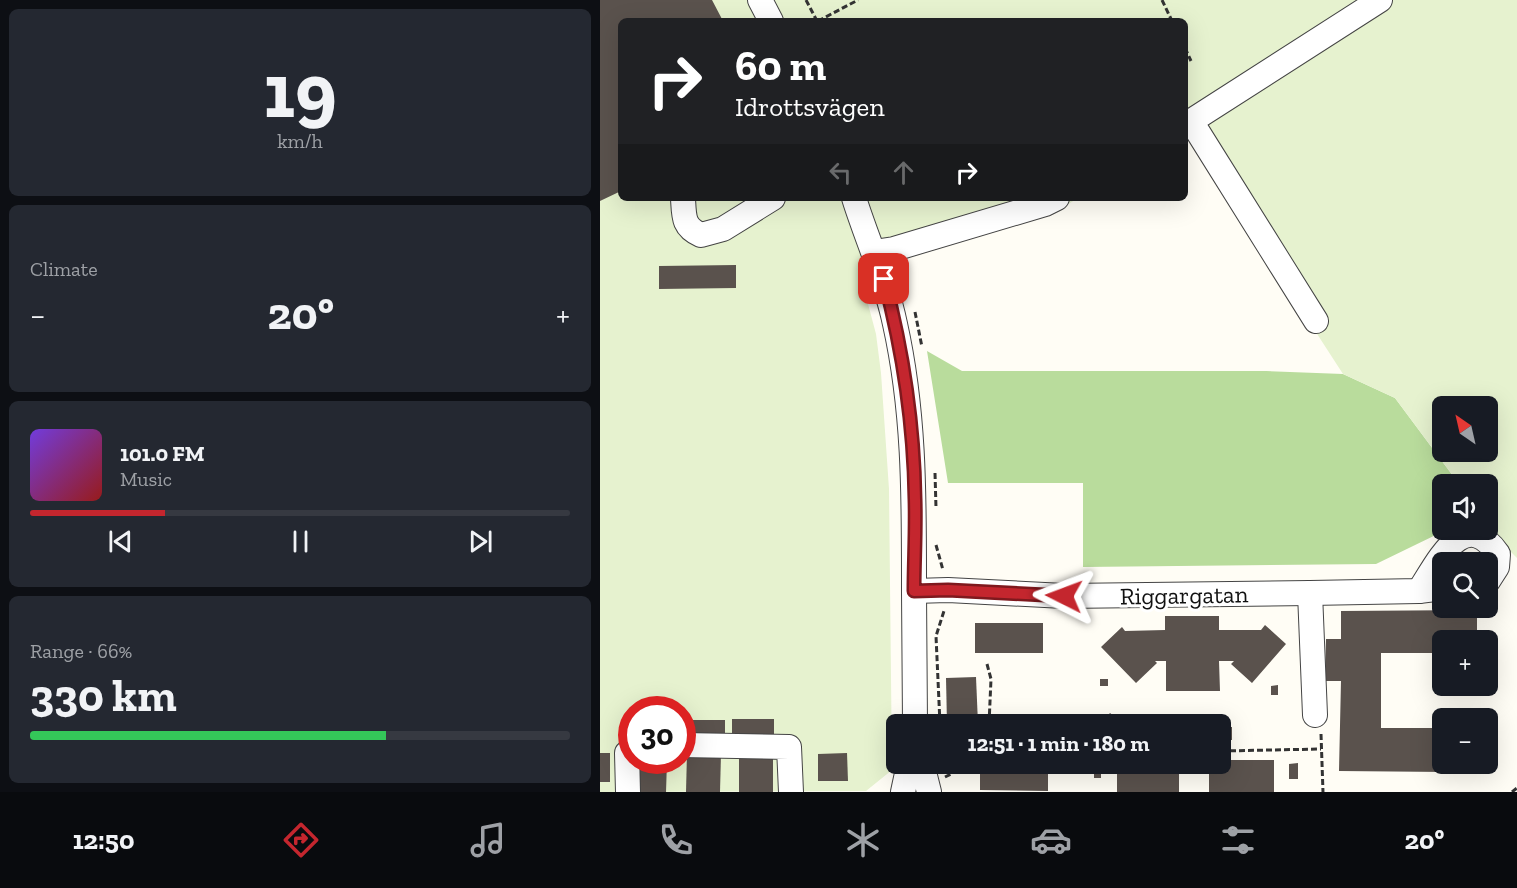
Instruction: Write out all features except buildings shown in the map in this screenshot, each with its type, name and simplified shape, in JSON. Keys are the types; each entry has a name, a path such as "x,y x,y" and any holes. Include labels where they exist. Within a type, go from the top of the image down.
{"street":[{"path":"760,0 769,18"},
{"path":"1316,321 1188,123 1380,0"},
{"path":"683,201 684,216 690,230 701,236 723,230 768,201"},
{"path":"855,201 884,279 895,324 913,449 914,591 906,714"},
{"path":"874,252 905,246 1050,201"},
{"path":"1445,552 1457,539 1476,534 1488,540 1497,552"},
{"path":"1419,591 1432,572"},
{"name":"Riggargatan","path":"914,591 948,590 1064,596 1432,589"},
{"path":"1310,593 1315,715"},
{"path":"696,745 789,747 791,792"},
{"path":"628,774 628,792"},
{"path":"902,774 903,792"}],"path":[{"path":"806,0 816,18"},
{"path":"824,18 858,0"},
{"path":"1162,0 1171,18"},
{"path":"1188,54 1191,61"},
{"path":"987,664 991,679 989,714"},
{"path":"1315,715 1321,724 1323,792"},
{"path":"1231,751 1321,749"},
{"path":"936,785 952,774"},
{"path":"1512,792 1517,788"}],"green space":[{"path":"600,0 1517,0 1517,558 1498,539 1498,474 1452,474 1443,462 1498,462 1498,396 1432,396 1432,448 1395,398 1343,374 1188,135 1188,18 618,18 618,201 1073,201 1054,213 859,270 876,334 889,489 891,714 886,714 887,774 866,791 600,792"},
{"path":"927,351 962,371 1266,371 1343,374 1395,398 1432,448 1432,462 1443,462 1452,474 1432,474 1432,537 1376,564 1083,567 1083,483 948,483"}],"route":[{"path":"884,279 903,368 913,449 914,591 948,590 1064,596"}]}
